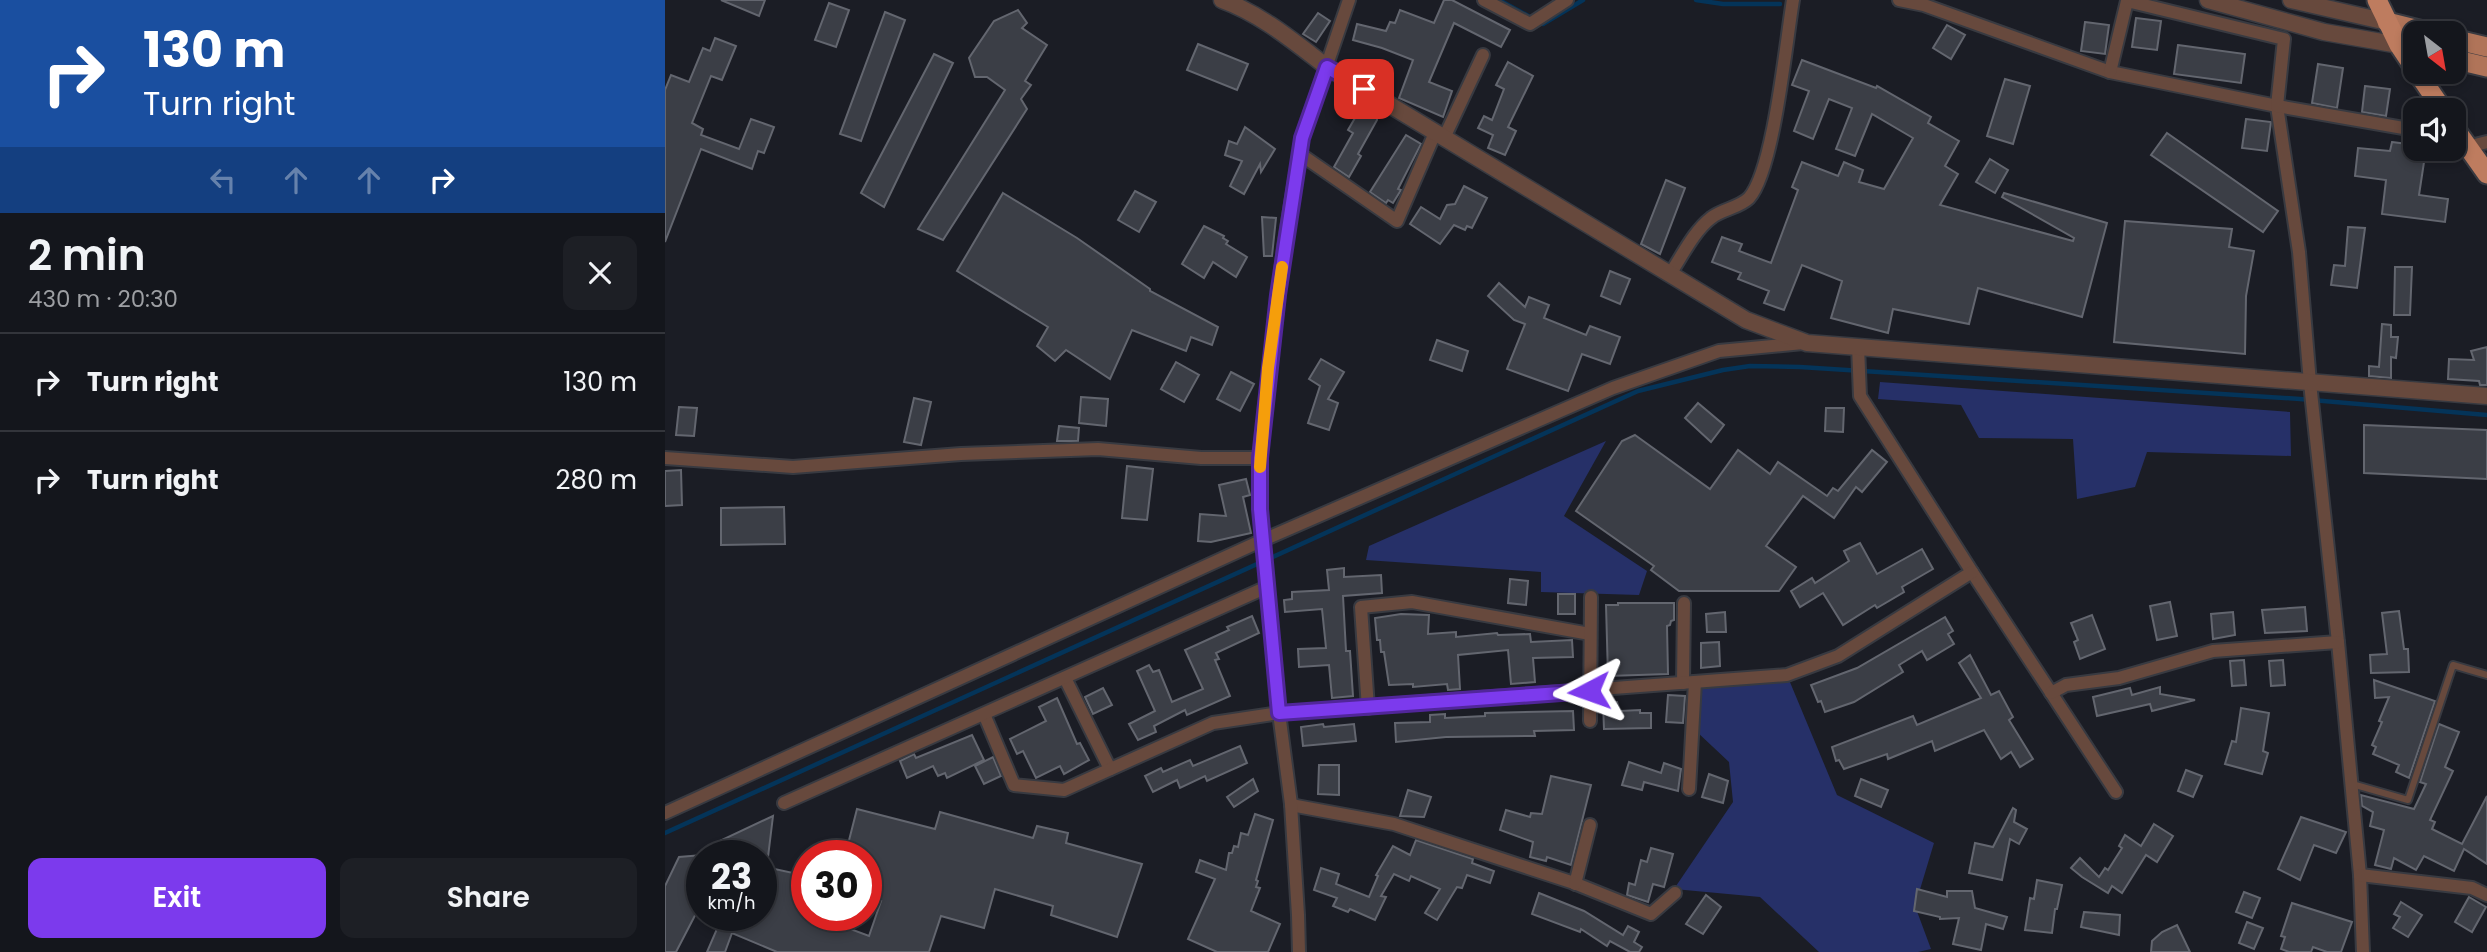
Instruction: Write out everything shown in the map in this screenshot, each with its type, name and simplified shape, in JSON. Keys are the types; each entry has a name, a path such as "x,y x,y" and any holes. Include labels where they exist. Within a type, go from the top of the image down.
{"highway":[{"path":"2377,0 2387,22 2403,42"},
{"path":"2466,146 2487,174"}],"main road":[{"path":"2387,22 2403,26"},
{"path":"2466,42 2487,47"},
{"path":"2466,62 2487,67"}],"street":[{"path":"1222,0 1243,8 1271,25 1327,67 1746,320 1807,343 1859,353 2310,388 2487,396"},
{"path":"1299,952 1291,805 1279,713 1260,509 1260,458 1279,287 1302,138 1349,0"},
{"path":"1484,0 1530,24 1567,0"},
{"path":"1670,274 1703,225 1713,216 1749,198 1759,176 1769,150 1793,0"},
{"path":"1899,0 1924,5 2111,72 2277,106 2403,128"},
{"path":"2111,72 2127,0 2284,39 2277,106 2299,252 2310,388 2360,875 2363,952"},
{"path":"2208,0 2324,32 2403,46"},
{"path":"2291,0 2387,22"},
{"path":"1300,154 1397,220 1483,55"},
{"path":"2466,137 2487,142"},
{"path":"665,813 1613,388 1719,351 1807,343"},
{"path":"1859,353 1860,396 2116,792"},
{"path":"665,458 793,467 961,454 1098,449 1201,458 1260,458"},
{"path":"984,714 1014,785 1064,790 1213,723 1279,713 1787,675 1839,656 1972,572"},
{"path":"784,803 1065,678 1267,582"},
{"path":"1590,721 1591,597"},
{"path":"1368,708 1361,607 1412,602 1590,634"},
{"path":"1684,603 1689,683 1689,789"},
{"path":"2051,693 2066,685 2119,678 2213,650 2338,642"},
{"path":"1065,678 1110,769"},
{"path":"1291,805 1394,824 1575,884 1651,914 1675,893"},
{"path":"1575,884 1590,825"},
{"path":"2360,875 2472,888 2487,895"}],"lane":[{"path":"2350,784 2408,800 2453,665 2487,675"}],"shaded area":[{"path":"1880,382 2290,412 2291,456 2147,452 2135,487 2077,499 2073,439 1979,438 1961,405 1878,399"},
{"path":"1606,441 1564,516 1647,571 1639,595 1541,592 1541,572 1366,560 1369,546"},
{"path":"1787,675 1837,795 1934,843 1915,906 1931,949 1918,952 1819,952 1760,897 1674,889 1733,802 1729,762 1696,731 1694,690"}],"building":[{"path":"721,0 765,0 759,16"},
{"path":"1444,0 1452,0 1510,30 1501,47 1454,23 1429,82 1452,91 1443,117 1399,98 1413,60 1353,40 1357,24 1386,31 1390,22 1395,23 1400,10 1434,23"},
{"path":"829,3 849,10 836,47 815,40"},
{"path":"1018,10 1027,23 1022,28 1047,45 1025,81 1031,85 1021,99 1027,109 943,240 918,229 1005,90 987,77 975,77 969,58 994,21"},
{"path":"885,12 905,20 861,141 840,134"},
{"path":"1318,13 1330,21 1316,42 1303,34"},
{"path":"2136,18 2161,21 2157,50 2132,47"},
{"path":"2085,22 2109,25 2105,54 2081,51"},
{"path":"1947,25 1965,35 1951,59 1933,48"},
{"path":"715,38 736,46 722,80 711,76 692,123 703,129 701,135 739,149 751,119 774,127 764,153 758,151 752,169 701,149 665,242 665,90 671,75 689,82 703,48 710,51"},
{"path":"1198,44 1248,64 1237,90 1187,70"},
{"path":"2178,45 2245,54 2241,83 2174,74"},
{"path":"934,54 953,63 884,207 861,193"},
{"path":"1802,60 1876,88 1877,86 1931,117 1928,123 1959,141 1945,166 1958,174 1940,205 2073,241 2074,238 2002,197 2004,193 2107,223 2082,317 1978,288 1969,324 1893,309 1888,333 1831,318 1842,281 1802,265 1784,310 1764,303 1769,291 1738,279 1741,273 1712,262 1722,237 1742,244 1739,251 1771,263 1798,190 1792,187 1802,162 1838,176 1844,162 1863,170 1859,182 1884,189 1913,138 1872,114 1855,156 1836,149 1852,108 1829,99 1813,139 1794,131 1809,91 1792,85"},
{"path":"1508,62 1533,76 1508,127 1516,131 1505,155 1488,148 1493,135 1478,128 1484,116 1492,120 1504,89 1496,85"},
{"path":"2318,64 2343,68 2337,108 2312,103"},
{"path":"2005,79 2030,86 2013,144 1987,136"},
{"path":"2365,86 2390,89 2386,116 2362,112"},
{"path":"1362,106 1377,116 1377,120 1349,177 1334,167 1353,133 1348,130"},
{"path":"2246,119 2271,122 2267,151 2242,148"},
{"path":"1245,127 1275,149 1261,172 1260,164 1244,194 1230,186 1242,161 1225,155 1229,141 1237,144"},
{"path":"2167,133 2278,211 2263,232 2151,155"},
{"path":"1406,135 1421,144 1398,189 1401,190 1393,203 1388,200 1386,203 1370,192"},
{"path":"2392,142 2403,143 2403,161 2424,161 2419,195 2448,199 2445,222 2382,214 2386,180 2355,176 2358,148 2390,151"},
{"path":"1990,159 2008,170 1995,193 1976,182"},
{"path":"1666,180 1685,188 1660,254 1641,244"},
{"path":"1464,186 1487,198 1472,228 1467,226 1465,230 1454,225 1440,244 1410,224 1421,207 1440,219 1447,205 1455,204"},
{"path":"1135,191 1156,202 1139,232 1118,220"},
{"path":"1003,193 1077,238 1150,291 1218,327 1212,345 1191,337 1186,351 1132,330 1110,379 1066,350 1055,361 1037,346 1048,327 957,271"},
{"path":"1262,217 1276,218 1272,256 1264,256"},
{"path":"2125,221 2232,229 2229,247 2254,251 2246,296 2245,354 2114,342"},
{"path":"1204,226 1224,236 1228,241 1226,244 1247,257 1236,277 1213,262 1204,278 1182,264"},
{"path":"2348,227 2365,228 2357,288 2331,285 2334,265 2345,266"},
{"path":"2395,267 2412,267 2410,315 2394,315"},
{"path":"1610,271 1630,279 1620,304 1601,296"},
{"path":"1499,283 1525,307 1529,297 1549,305 1544,318 1586,335 1590,326 1620,337 1610,364 1582,354 1568,391 1507,369 1525,324 1514,320 1488,296"},
{"path":"2382,324 2391,325 2391,337 2398,337 2396,358 2391,357 2391,378 2369,376 2369,366 2379,367"},
{"path":"1437,340 1468,351 1462,371 1430,360"},
{"path":"2487,347 2487,385 2480,385 2479,381 2448,379 2449,359 2474,360 2471,351"},
{"path":"1321,359 1344,372 1328,399 1338,403 1329,430 1308,423 1320,386 1309,379"},
{"path":"1176,362 1199,375 1184,402 1161,389"},
{"path":"1231,372 1254,384 1240,411 1217,399"},
{"path":"1081,397 1108,399 1106,426 1079,423"},
{"path":"914,398 931,402 921,445 904,442"},
{"path":"1698,403 1724,425 1711,442 1685,418"},
{"path":"679,407 697,408 694,436 676,435"},
{"path":"1826,408 1844,408 1843,432 1825,431"},
{"path":"2364,425 2487,430 2487,479 2364,473"},
{"path":"1059,426 1079,428 1078,441 1057,441"},
{"path":"1635,435 1710,489 1738,450 1770,474 1778,462 1827,496 1833,488 1838,491 1872,450 1887,462 1862,492 1856,487 1834,518 1803,496 1766,546 1796,567 1779,591 1679,591 1651,570 1654,566 1576,511 1622,441"},
{"path":"1127,466 1153,469 1147,520 1122,518"},
{"path":"681,470 682,505 665,506 665,471"},
{"path":"1246,479 1250,495 1243,497 1251,533 1211,542 1198,541 1200,514 1226,516 1219,485"},
{"path":"784,507 785,544 721,545 721,508"},
{"path":"1860,543 1877,574 1922,549 1933,569 1902,587 1904,592 1877,608 1875,605 1843,625 1823,593 1800,607 1791,591 1812,578 1815,583 1849,561 1844,551"},
{"path":"1344,568 1344,577 1381,575 1382,593 1343,596 1346,651 1350,651 1353,696 1332,698 1329,665 1299,667 1298,649 1326,648 1322,609 1285,612 1284,600 1292,599 1292,592 1329,590 1327,570"},
{"path":"1510,579 1528,581 1526,605 1508,603"},
{"path":"1558,594 1575,594 1575,614 1558,614"},
{"path":"2170,602 2177,636 2157,640 2150,606"},
{"path":"1674,603 1674,620 1667,626 1668,674 1608,676 1606,605"},
{"path":"2305,607 2307,631 2265,633 2262,610"},
{"path":"2399,611 2404,649 2408,649 2409,672 2371,673 2370,655 2387,654 2382,613"},
{"path":"1725,612 1726,632 1707,632 1706,614"},
{"path":"2233,612 2235,635 2213,639 2211,614"},
{"path":"1401,614 1429,615 1428,634 1456,632 1456,637 1497,633 1530,634 1531,642 1572,640 1573,657 1533,658 1535,682 1511,684 1508,650 1458,655 1460,689 1448,690 1447,684 1413,687 1413,684 1389,685 1384,652 1381,652 1380,640 1377,640 1375,618"},
{"path":"2092,615 2105,649 2080,659 2074,642 2078,640 2071,623"},
{"path":"1252,616 1259,633 1216,653 1219,659 1215,660 1230,696 1187,715 1185,710 1154,726 1156,732 1138,740 1129,724 1155,711 1137,671 1149,665 1153,672 1159,670 1172,702 1203,689 1185,650"},
{"path":"1945,617 1953,631 1948,634 1954,644 1927,660 1922,651 1899,665 1903,672 1854,702 1825,712 1811,685 1857,668"},
{"path":"1719,642 1720,666 1701,668 1701,643"},
{"path":"1970,655 1991,695 1999,691 2013,717 2009,720 2033,759 2020,767 2011,752 2001,759 1984,730 1935,751 1932,741 1888,759 1887,754 1844,769 1839,760 1836,761 1832,747 1913,716 1917,725 1981,698 1959,663"},
{"path":"2244,660 2246,685 2232,686 2230,661"},
{"path":"2283,660 2285,685 2271,686 2269,661"},
{"path":"2374,680 2435,701 2409,778 2396,772 2399,765 2373,754 2376,747 2372,745 2389,697 2375,698"},
{"path":"2160,687 2160,694 2195,700 2152,711 2150,704 2097,716 2093,697 2130,688 2132,695"},
{"path":"1103,688 1112,705 1093,714 1085,697"},
{"path":"1668,695 1685,696 1683,723 1666,722"},
{"path":"1057,698 1077,744 1080,743 1089,760 1064,774 1060,766 1036,778 1023,751 1017,754 1010,739 1046,721 1039,707"},
{"path":"1617,702 1620,711 1640,710 1640,713 1651,713 1651,728 1604,729 1603,703"},
{"path":"2241,708 2269,713 2263,751 2268,753 2262,774 2225,764 2232,741 2236,742"},
{"path":"1573,711 1574,730 1534,731 1535,736 1446,737 1396,742 1395,723 1430,722 1430,715 1445,714 1445,718 1485,716 1485,713"},
{"path":"1323,724 1324,727 1354,724 1356,741 1303,746 1301,727"},
{"path":"2439,724 2459,732 2445,767 2453,771 2430,820 2435,822 2432,829 2462,844 2487,796 2487,864 2464,849 2454,871 2424,856 2416,870 2394,858 2391,869 2375,865 2384,830 2370,826 2373,812 2362,806 2361,795 2414,809 2426,784 2420,782"},
{"path":"972,735 984,760 947,778 945,773 938,776 933,766 907,778 900,761 914,754 916,758"},
{"path":"1240,746 1247,763 1207,781 1205,776 1180,788 1177,780 1153,792 1145,776 1161,768 1163,772 1190,760 1193,766"},
{"path":"993,757 1001,776 984,784 975,766"},
{"path":"1629,762 1661,773 1664,763 1681,769 1678,791 1644,782 1642,790 1622,785"},
{"path":"1319,765 1339,765 1339,795 1318,794"},
{"path":"2186,770 2202,776 2193,797 2178,791"},
{"path":"1709,774 1728,781 1723,803 1702,797"},
{"path":"1551,776 1591,785 1571,865 1547,857 1546,861 1530,857 1533,842 1500,830 1506,810 1530,817 1531,813 1542,814"},
{"path":"1253,779 1258,791 1234,807 1227,797"},
{"path":"1861,779 1888,790 1881,807 1855,796"},
{"path":"1408,790 1431,797 1424,817 1400,816"},
{"path":"2013,808 2016,810 2014,822 2027,829 2019,844 2010,839 2002,880 1969,873 1975,843 1993,847"},
{"path":"857,809 935,829 940,812 1033,838 1037,826 1068,833 1066,843 1142,864 1117,937 1051,915 1053,906 995,889 984,928 941,916 929,952 777,952 732,933 725,952 707,952 716,931 777,931 777,869 791,873 791,931 856,931 869,936 871,931 882,931 882,840 849,840"},
{"path":"1255,814 1273,820 1256,880 1256,887 1260,888 1251,911 1280,924 1268,952 1217,952 1188,939 1215,879 1196,872 1200,860 1226,870 1229,853 1232,853 1234,846 1238,847 1241,833 1248,835"},
{"path":"773,816 770,840 722,840"},
{"path":"2301,817 2346,832 2336,853 2314,845 2300,880 2278,869"},
{"path":"2154,824 2173,836 2157,862 2146,855 2122,893 2112,886 2108,893 2071,868 2080,858 2099,877 2105,868 2108,870 2122,848 2119,846 2125,835 2141,846"},
{"path":"1416,840 1473,859 1472,863 1494,871 1490,883 1467,875 1462,888 1457,887 1437,920 1425,913 1440,889 1411,876 1409,881 1394,874 1381,896 1386,897 1375,920 1350,909 1348,912 1333,906 1337,898 1314,890 1321,868 1339,874 1336,884 1369,897 1378,876 1376,875 1393,846 1410,855"},
{"path":"1651,848 1673,854 1664,887 1653,884 1648,902 1627,895 1629,883 1635,885 1641,860 1647,862"},
{"path":"686,856 687,931 676,952 665,952 665,886 679,857"},
{"path":"2037,880 2062,885 2052,933 2025,930 2030,898 2034,899"},
{"path":"1917,889 1947,897 1947,891 1972,891 1975,908 2007,917 2003,929 1986,924 1981,950 1953,944 1959,918 1940,919 1914,911"},
{"path":"2244,892 2260,898 2252,918 2236,912"},
{"path":"1539,893 1584,911 1623,935 1628,926 1639,932 1634,942 1642,947 1639,952 1630,952 1610,941 1607,946 1581,929 1580,932 1532,914"},
{"path":"1706,895 1721,907 1703,934 1686,924"},
{"path":"2469,897 2486,907 2472,932 2455,922"},
{"path":"2401,902 2422,915 2408,937 2393,928 2400,917 2394,914"},
{"path":"2292,903 2352,922 2341,952 2327,952 2313,947 2311,952 2289,952 2281,949 2285,937 2281,936"},
{"path":"2084,912 2120,915 2119,935 2081,927"},
{"path":"2247,922 2263,928 2254,949 2239,943"},
{"path":"2177,925 2190,952 2151,952 2152,941 2162,932"}],"waterway":[{"path":"1499,0 1543,24 1583,0"},
{"path":"1696,0 1723,4 1780,4"},
{"path":"665,833 1638,391 1723,370 1750,366 1800,367 2300,399 2487,415"}],"slow traffic":[{"path":"1260,467 1268,368 1282,267"}],"route":[{"path":"1364,89 1327,67 1302,138 1284,246 1268,368 1260,458 1260,509 1279,713 1589,691"}]}
